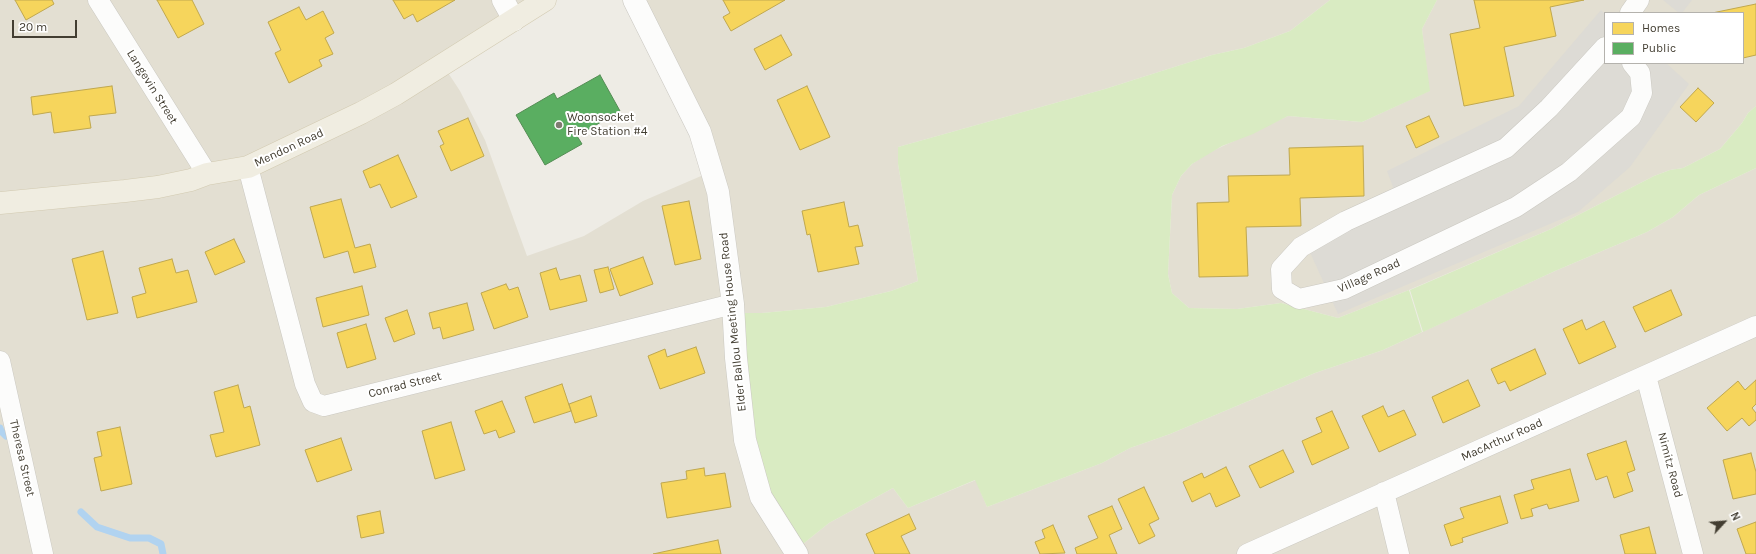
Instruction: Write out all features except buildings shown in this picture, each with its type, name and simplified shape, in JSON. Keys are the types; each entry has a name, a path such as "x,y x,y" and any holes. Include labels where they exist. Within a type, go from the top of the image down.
{"main road":[{"name":"Mendon Road","path":"0,203 138,190 191,180 207,174 248,167 367,110 396,94 545,0"}],"street":[{"name":"Langevin Street","path":"98,0 207,174"},
{"path":"503,0 514,20"},
{"name":"Elder Ballou Meeting House Road","path":"634,0 700,132 718,192 733,304 736,358 746,440 761,497 797,554"},
{"path":"1631,12 1639,0"},
{"name":"Village Road","path":"1604,48 1550,108 1506,148 1346,221 1302,247 1281,269 1282,289 1299,299 1344,289 1516,207 1569,172 1631,117 1642,92 1640,73 1633,64"},
{"name":"Conrad Street","path":"248,167 305,384 314,402 324,406 733,304"},
{"name":"MacArthur Road","path":"1247,554 1756,326"},
{"name":"Theresa Street","path":"0,361 43,554"},
{"name":"Nimitz Road","path":"1646,376 1694,554"},
{"path":"1384,492 1399,554"}],"shaded area":[{"path":"0,0 544,0 441,62 460,91 485,140 527,256 584,236 643,201 715,170 638,0 1330,0 1290,31 1244,48 1212,55 1105,89 898,147 898,164 918,281 891,291 826,307 762,313 734,313 798,548 829,523 893,488 908,508 976,480 987,507 1102,463 1130,448 1170,434 1315,373 1383,350 1555,271 1647,232 1673,217 1699,195 1756,168 1756,554 0,554"},
{"path":"1437,0 1756,0 1756,106 1748,113 1742,123 1720,149 1683,168 1670,170 1654,176 1551,229 1409,290 1338,318 1281,303 1237,309 1189,308 1172,293 1168,274 1172,195 1181,176 1192,164 1208,153 1288,116 1362,122 1429,91 1422,29"},
{"path":"1663,0 1692,0 1683,12 1678,12"},
{"path":"1601,10 1604,13 1604,64 1667,64 1689,84 1630,167 1578,212 1338,314 1303,237 1394,190 1387,171 1519,106"}],"green space":[{"path":"1330,0 1437,0 1422,29 1430,91 1362,122 1288,116 1253,134 1222,146 1192,164 1181,176 1172,195 1168,274 1172,293 1189,308 1237,309 1281,303 1338,318 1409,290 1422,332 1383,350 1315,373 1170,434 1130,448 1102,463 987,507 975,480 908,508 893,488 829,523 798,548 759,488 734,313 762,313 826,307 891,291 918,281 898,164 898,147 1105,89 1212,55 1244,48 1290,31"},
{"path":"1756,106 1756,168 1699,195 1673,217 1647,232 1555,271 1423,332 1410,290 1551,229 1654,176 1670,170 1683,168 1720,149 1742,123 1748,113"}],"waterway":[{"path":"0,428 6,436"},
{"path":"81,512 97,527 130,538 149,538 161,544 163,554"}],"place":[{"name":"Woonsocket Fire Station #4","path":"559,125"}]}
